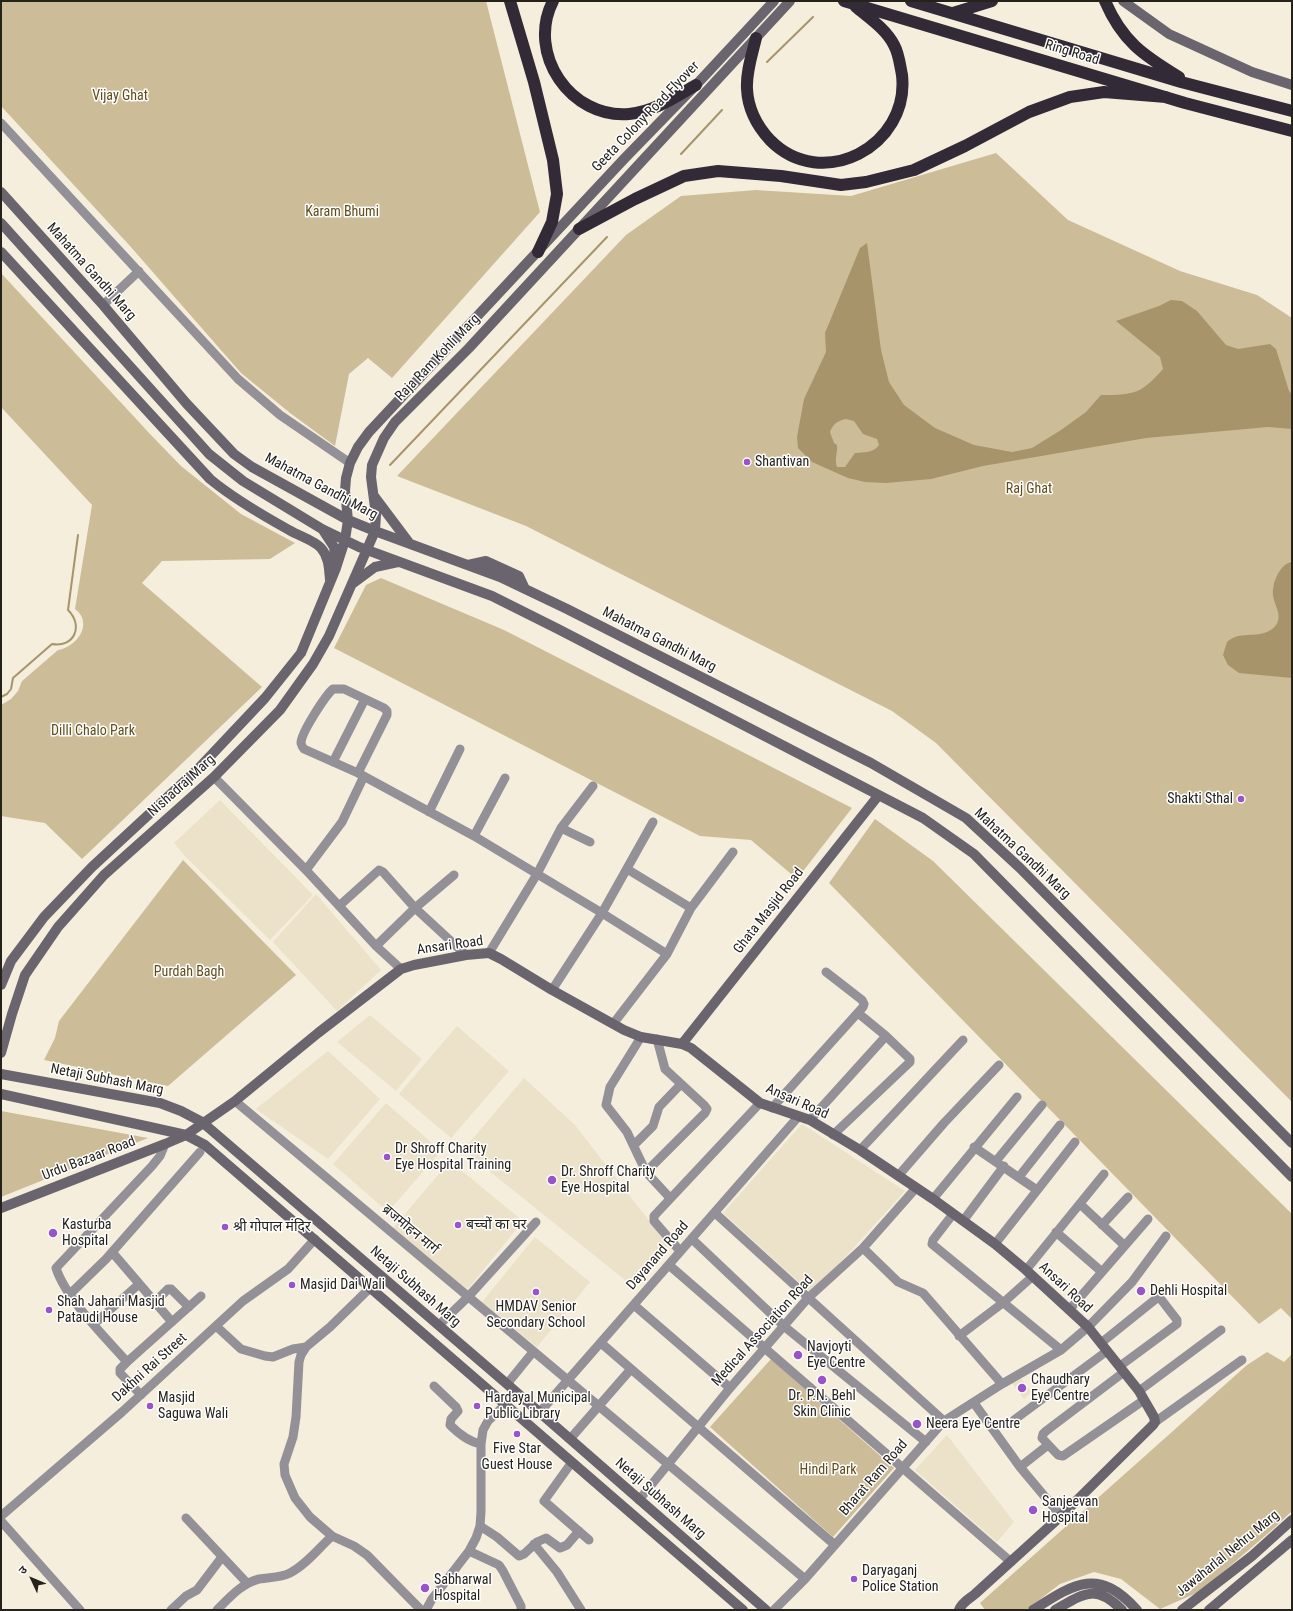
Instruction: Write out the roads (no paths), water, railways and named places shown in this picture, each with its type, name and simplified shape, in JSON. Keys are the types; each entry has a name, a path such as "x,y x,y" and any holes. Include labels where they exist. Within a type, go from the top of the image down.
{"highway":[{"path":"510,1 534,82 553,160 556,194 552,222 538,252"},
{"path":"553,1 545,26 545,38 549,60 559,81 584,104 617,114 640,113 661,105 696,85"},
{"name":"Ring Road","path":"911,1 1194,85 1292,111"},
{"path":"953,13 992,1"},
{"path":"1104,1 1118,28 1135,47 1149,59 1194,85"},
{"path":"756,38 747,75 747,88 752,113 758,125 774,144 784,151 808,161 821,162 846,159 858,155 879,140 894,119 902,95 902,82 898,56 894,45 875,22 848,2"},
{"name":"Ring Road","path":"848,2 1166,97 1292,131"},
{"path":"579,229 635,199 684,176 718,171 781,176 841,184 866,182 914,170 965,146 1029,112 1070,97 1104,92 1166,97"}],"main road":[{"name":"Geeta Colony Road Flyover","path":"538,252 774,1"},
{"name":"Geeta Colony Road Flyover","path":"579,229 790,1"},
{"path":"1124,1 1169,34 1252,72 1292,85"},
{"name":"Mahatma Gandhi Marg","path":"1,192 103,305 186,403 234,454 252,467 348,520 375,532 500,577 567,609 871,763 966,818 1020,868 1292,1143"},
{"path":"1,223 209,454 243,481 322,529 345,540 367,550 492,596 558,629 923,818 974,854 1292,1177"},
{"name":"Raja Ram Kohli Marg","path":"375,532 376,515 371,478 372,465 384,438 395,422 469,348 579,229"},
{"path":"1,252 210,479 225,491 271,520 318,545 322,549 326,554 329,566 330,582"},
{"name":"Raja Ram Kohli Marg","path":"345,540 348,520 344,491 350,462 358,447 370,432 538,252"},
{"path":"373,495 410,544"},
{"path":"271,520 280,504"},
{"path":"322,529 332,541 336,554 336,568"},
{"name":"Nishadraj Marg","path":"1,1053 25,975 58,927 104,875 214,777 280,710 314,664 329,636 375,532"},
{"name":"Nishadraj Marg","path":"1,985 11,961 44,917 92,867 199,768 265,698 301,653 336,568 345,540"},
{"path":"322,549 336,554"},
{"path":"351,584 375,567 400,562"},
{"name":"Ghata Masjid Road","path":"682,1044 878,796"},
{"name":"Ansari Road","path":"186,1135 202,1122 235,1101 318,1033 401,969 466,955 489,953 552,990 641,1038 657,1039 682,1044 699,1054 760,1103 810,1120 860,1150 933,1199 964,1221 1030,1273 1088,1327 1141,1395 1155,1422"},
{"name":"Netaji Subhash Marg","path":"1,1074 160,1103 181,1111 202,1122 507,1384 766,1610"},
{"name":"Netaji Subhash Marg","path":"1,1094 186,1135 205,1145 743,1610"},
{"name":"Urdu Bazaar Road","path":"1,1208 186,1135"},
{"path":"959,1610 961,1605 1061,1516 1150,1429 1155,1422"},
{"name":"Jawaharlal Nehru Marg","path":"1182,1610 1252,1556 1292,1520"},
{"name":"Jawaharlal Nehru Marg","path":"1209,1610 1292,1540"},
{"path":"1033,1610 1065,1590 1078,1584 1088,1583 1098,1584 1116,1591 1137,1610"},
{"path":"1055,1610 1083,1595 1094,1593 1105,1596 1122,1610"}],"street":[{"path":"1,123 238,379 280,415 350,462"},
{"path":"103,305 139,271"},
{"path":"306,870 342,822 361,774 387,714 387,711 384,708 344,689 333,689 328,693 307,727 301,741 301,745 304,749 361,774 474,836 602,912 667,954"},
{"path":"333,762 365,699"},
{"path":"429,812 460,749"},
{"path":"214,777 306,870 376,946 401,969"},
{"path":"474,836 506,778"},
{"path":"489,953 562,828 593,786"},
{"path":"552,990 602,912 653,822"},
{"path":"562,828 590,842"},
{"path":"613,1024 667,954 691,908 734,852"},
{"path":"627,869 691,908"},
{"path":"340,906 379,870 383,872 414,908 466,955"},
{"path":"376,946 414,908 454,875"},
{"path":"772,1108 863,1008 864,1004 862,1000 826,972"},
{"path":"833,1134 910,1062 910,1058 858,1013"},
{"path":"810,1120 886,1036"},
{"path":"641,1038 610,1087 606,1102 607,1108 627,1132 646,1172 670,1198"},
{"path":"646,1172 707,1109 665,1069 657,1039"},
{"path":"860,1150 963,1040"},
{"path":"898,1176 944,1123 999,1066"},
{"path":"634,1145 653,1126 659,1107 681,1084"},
{"path":"933,1199 974,1147 1017,1097"},
{"name":"ब्रजमोहन मार्ग","path":"235,1101 805,1579"},
{"path":"680,1251 653,1219 654,1216 760,1103"},
{"path":"964,1221 1000,1164 1042,1105"},
{"name":"Dayanand Road","path":"539,1412 798,1117"},
{"path":"1019,1177 1060,1125"},
{"path":"994,1244 1075,1142"},
{"path":"127,1362 69,1295 58,1276 56,1268 152,1166 160,1156 165,1144"},
{"path":"974,1147 1037,1190"},
{"path":"69,1295 112,1252 200,1152"},
{"path":"959,1336 1004,1302 1030,1273 1056,1232 1104,1174"},
{"name":"Medical Association Road","path":"639,1500 730,1388 785,1327 808,1298 863,1248 916,1188"},
{"path":"1102,1225 1128,1197"},
{"path":"1080,1204 1124,1245"},
{"path":"715,1213 944,1421"},
{"path":"953,1214 933,1240 932,1244 1061,1350"},
{"path":"1069,1310 1148,1218"},
{"path":"438,1325 468,1297 536,1222"},
{"path":"1056,1232 1102,1272"},
{"name":"Bharat Ram Road","path":"774,1610 805,1579 944,1421 1002,1384 1061,1350 1088,1327 1132,1282 1166,1236"},
{"name":"Dakhni Rai Street","path":"1,1516 54,1472 141,1395 243,1301 288,1269 314,1238"},
{"path":"692,1239 785,1327 926,1442"},
{"path":"863,1248 898,1282 923,1293 1002,1384"},
{"path":"112,1252 172,1322"},
{"path":"669,1265 1011,1562"},
{"path":"94,1324 139,1284"},
{"path":"371,1287 330,1327 306,1347 301,1355 299,1362 296,1417 293,1437 284,1464 285,1475 295,1498 302,1508 332,1536 354,1546 367,1556 421,1610"},
{"path":"155,1302 168,1289 171,1289 189,1307"},
{"path":"141,1395 120,1373 120,1369 201,1296"},
{"path":"1014,1420 1104,1347 1157,1298 1160,1298 1177,1320 1177,1324 1046,1431 1042,1436 1048,1445 1058,1455 1063,1456 1221,1330"},
{"path":"634,1305 730,1388"},
{"path":"216,1326 241,1349 269,1357 293,1349 306,1347"},
{"path":"601,1343 699,1426 835,1545"},
{"path":"507,1384 533,1352"},
{"path":"1155,1422 1242,1360"},
{"path":"570,1439 631,1369"},
{"path":"434,1386 456,1407 458,1411 451,1419 450,1425 473,1443 480,1444"},
{"path":"974,1403 1020,1467 1061,1516"},
{"path":"426,1610 432,1599 469,1551 476,1538 480,1526 480,1444 483,1430 488,1421 505,1404"},
{"path":"1020,1467 1048,1445"},
{"path":"572,1462 544,1501 589,1540"},
{"path":"186,1518 247,1583"},
{"path":"1,1521 80,1610"},
{"path":"480,1526 497,1537 519,1556 524,1554 534,1544 546,1538 560,1548 567,1545 579,1531"},
{"path":"217,1610 247,1583 259,1579 282,1577 291,1573 300,1567 332,1536"},
{"path":"534,1544 558,1572 581,1610"},
{"path":"469,1551 499,1565 517,1599 521,1610"},
{"path":"171,1610 186,1596 197,1590 222,1557"}],"waterway":[{"path":"767,62 813,17"},
{"path":"681,154 722,110"},
{"path":"390,465 607,237"},
{"path":"1,697 7,694 11,689 13,678 52,644 66,643 74,634 76,629 75,623 73,616 68,610 78,535"}],"place":[{"name":"Shantivan","path":"747,462"},
{"name":"Shakti Sthal","path":"1241,799"},
{"name":"Dr Shroff Charity Eye Hospital Training","path":"387,1157"},
{"name":"Dr. Shroff Charity Eye Hospital","path":"552,1180"},
{"name":"बच्चों का घर","path":"458,1225"},
{"name":"श्री गोपाल मंदिर","path":"225,1227"},
{"name":"Kasturba Hospital","path":"53,1233"},
{"name":"Masjid Dai Wali","path":"292,1285"},
{"name":"Dehli Hospital","path":"1141,1291"},
{"name":"HMDAV Senior Secondary School","path":"536,1292"},
{"name":"Shah Jahani Masjid Pataudi House","path":"49,1310"},
{"name":"Navjoyti Eye Centre","path":"798,1355"},
{"name":"Dr. P.N. Behl Skin Clinic","path":"822,1380"},
{"name":"Chaudhary Eye Centre","path":"1022,1388"},
{"name":"Masjid Saguwa Wali","path":"150,1406"},
{"name":"Hardayal Municipal Public Library","path":"477,1406"},
{"name":"Neera Eye Centre","path":"917,1424"},
{"name":"Five Star Guest House","path":"517,1434"},
{"name":"Sanjeevan Hospital","path":"1033,1510"},
{"name":"Daryaganj Police Station","path":"854,1579"},
{"name":"Sabharwal Hospital","path":"425,1588"}],"park label":[{"name":"Vijay Ghat","path":"120,96"},
{"name":"Karam Bhumi","path":"342,212"},
{"name":"Raj Ghat","path":"1029,489"},
{"name":"Dilli Chalo Park","path":"93,731"},
{"name":"Purdah Bagh","path":"189,972"},
{"name":"Hindi Park","path":"828,1470"}]}
